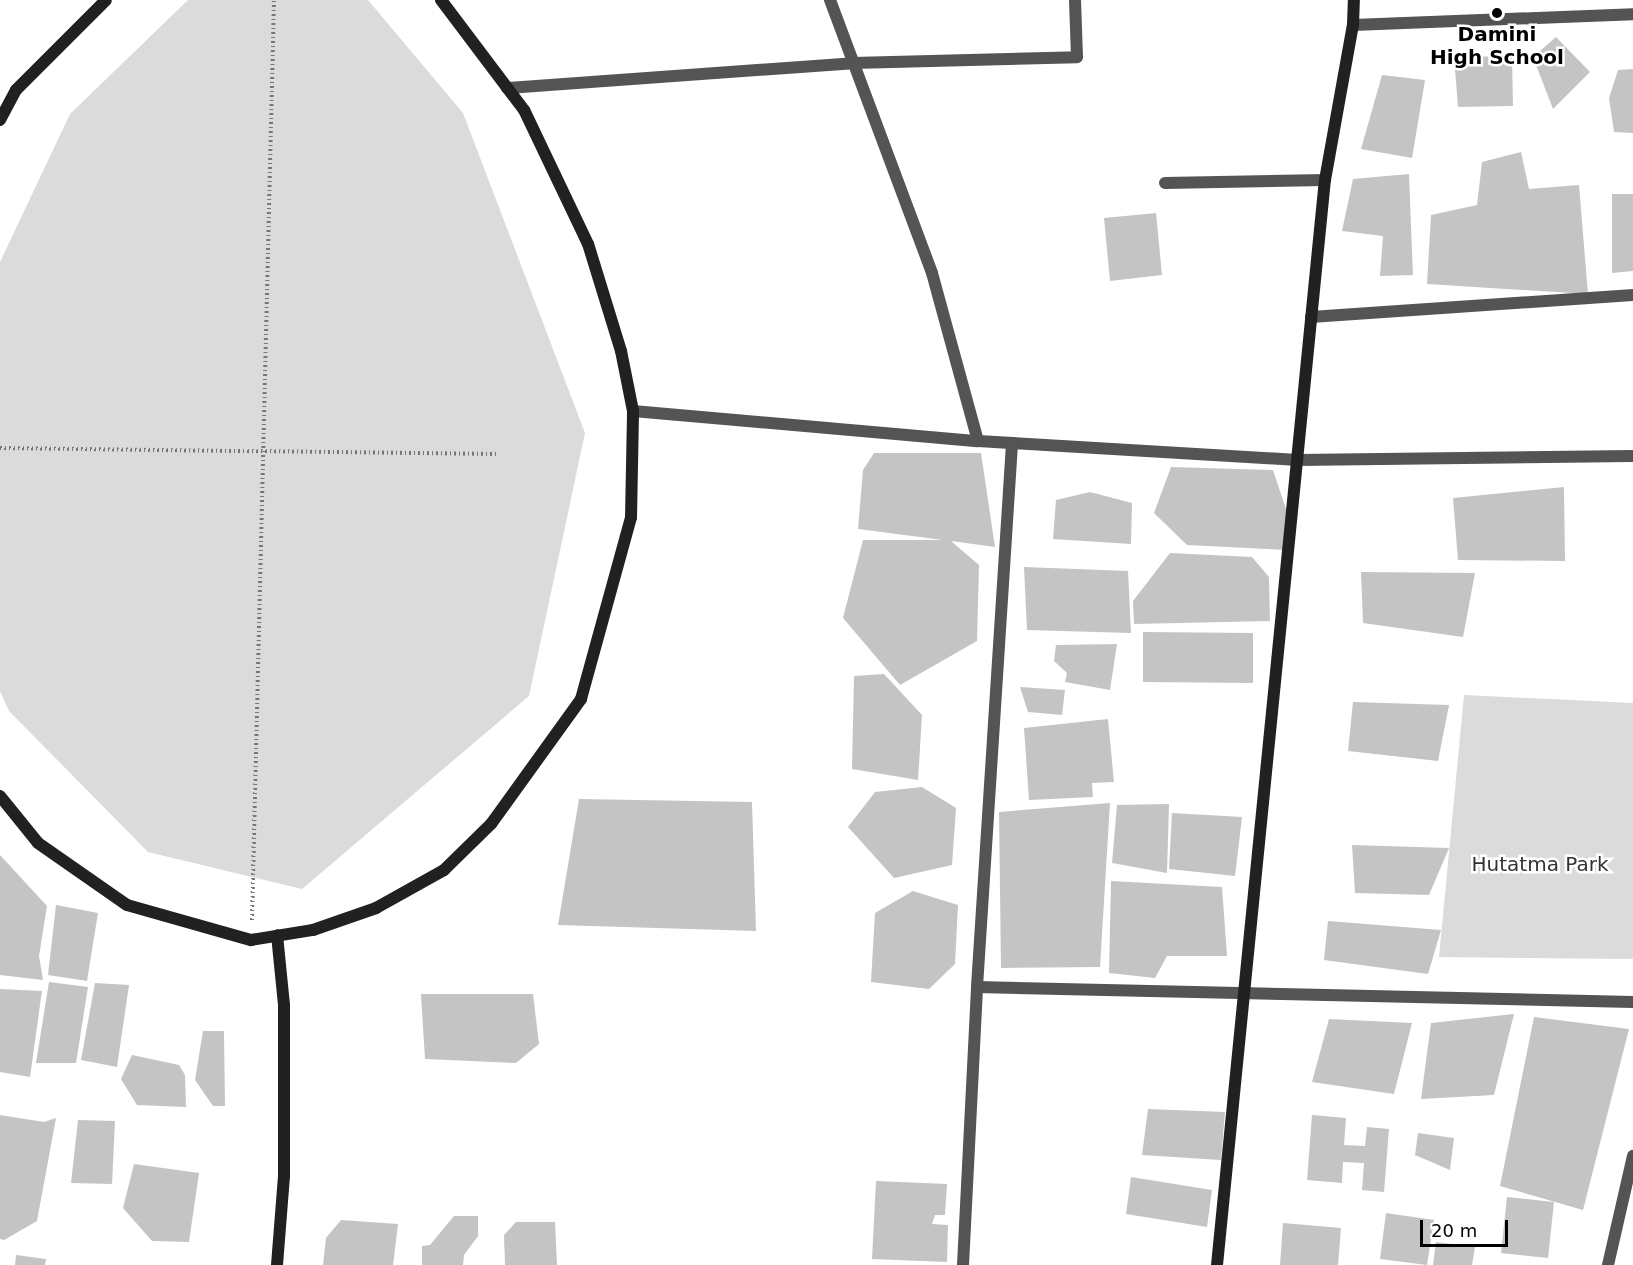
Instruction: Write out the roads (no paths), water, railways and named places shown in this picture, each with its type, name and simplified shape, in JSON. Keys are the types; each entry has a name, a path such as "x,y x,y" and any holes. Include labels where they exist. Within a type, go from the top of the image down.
{"street":[{"path":"0,120 16,90 106,0"},
{"path":"1,800 38,843 127,905 251,940 313,930 376,908 444,870 491,824 582,699 631,518 633,411 621,351 588,244 524,110 441,0"},
{"path":"830,0 932,273 978,441"},
{"path":"507,88 853,63 1077,57 1075,0"},
{"path":"1217,1265 1325,180 1353,25 1354,0"},
{"path":"1353,25 1633,14"},
{"path":"1165,183 1325,180"},
{"path":"1311,317 1633,295"},
{"path":"633,411 1012,444 1297,460 1633,456"},
{"path":"963,1265 977,987 1012,444"},
{"path":"277,1265 284,1177 284,1005 278,935"},
{"path":"977,987 1633,1002"},
{"path":"1608,1265 1633,1156"}],"place":[{"name":"Damini High School","path":"1497,13"}],"park label":[{"name":"Hutatma Park","path":"1540,864"}]}
